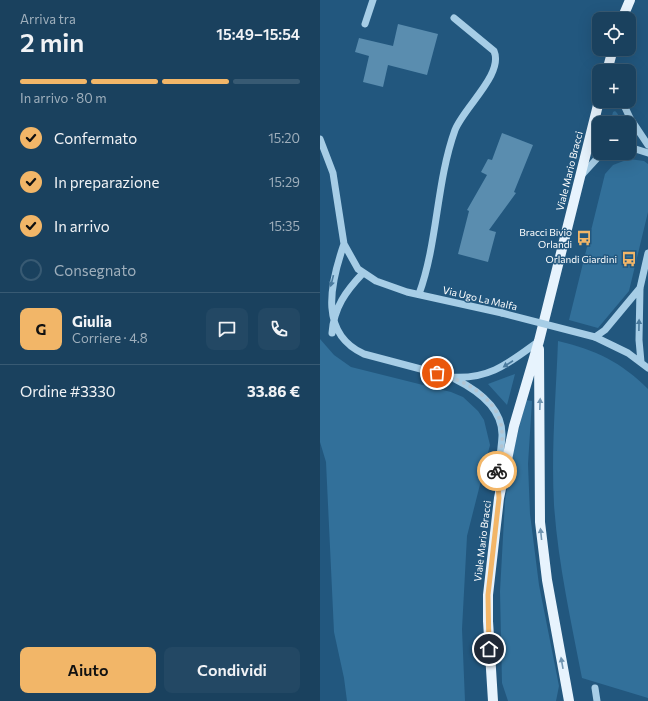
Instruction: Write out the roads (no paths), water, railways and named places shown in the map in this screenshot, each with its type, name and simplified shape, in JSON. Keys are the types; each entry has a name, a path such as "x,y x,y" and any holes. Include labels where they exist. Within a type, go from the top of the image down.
{"main road":[{"path":"625,12 630,0"},
{"name":"Viale Mario Bracci","path":"493,701 488,621 490,572 499,498 514,426 527,376 539,341 597,108"},
{"name":"Viale Mario Bracci","path":"539,341 540,522 547,580 569,701"},
{"path":"488,621 496,686 501,701"},
{"path":"561,701 565,680"}],"street":[{"path":"365,24 372,0"},
{"path":"419,294 431,250 449,155 456,129 466,110 490,78 496,67 496,56 494,51 454,18"},
{"path":"625,108 630,118 648,145"},
{"name":"Via Ugo La Malfa","path":"320,139 333,173 344,244 355,265 363,273 376,281 419,294 502,313 595,337 617,347 648,368"},
{"path":"636,149 648,153"},
{"path":"579,178 596,160"},
{"name":"Via Ugo La Malfa","path":"344,244 335,269 326,309 326,320 332,333 341,344 357,352 452,377 472,377 492,372 509,363 539,341"},
{"path":"641,362 639,340 640,288 648,253"},
{"path":"332,333 333,321 337,307 348,289 363,273"},
{"path":"595,337 605,330 640,288"},
{"name":"Via Ugo La Malfa","path":"452,377 482,395 500,420 502,434 497,473 499,498"},
{"path":"595,688 597,701"}],"place":[{"name":"Bracci Bivio Orlandi","path":"584,238"},
{"name":"Orlandi Giardini","path":"629,259"}]}
